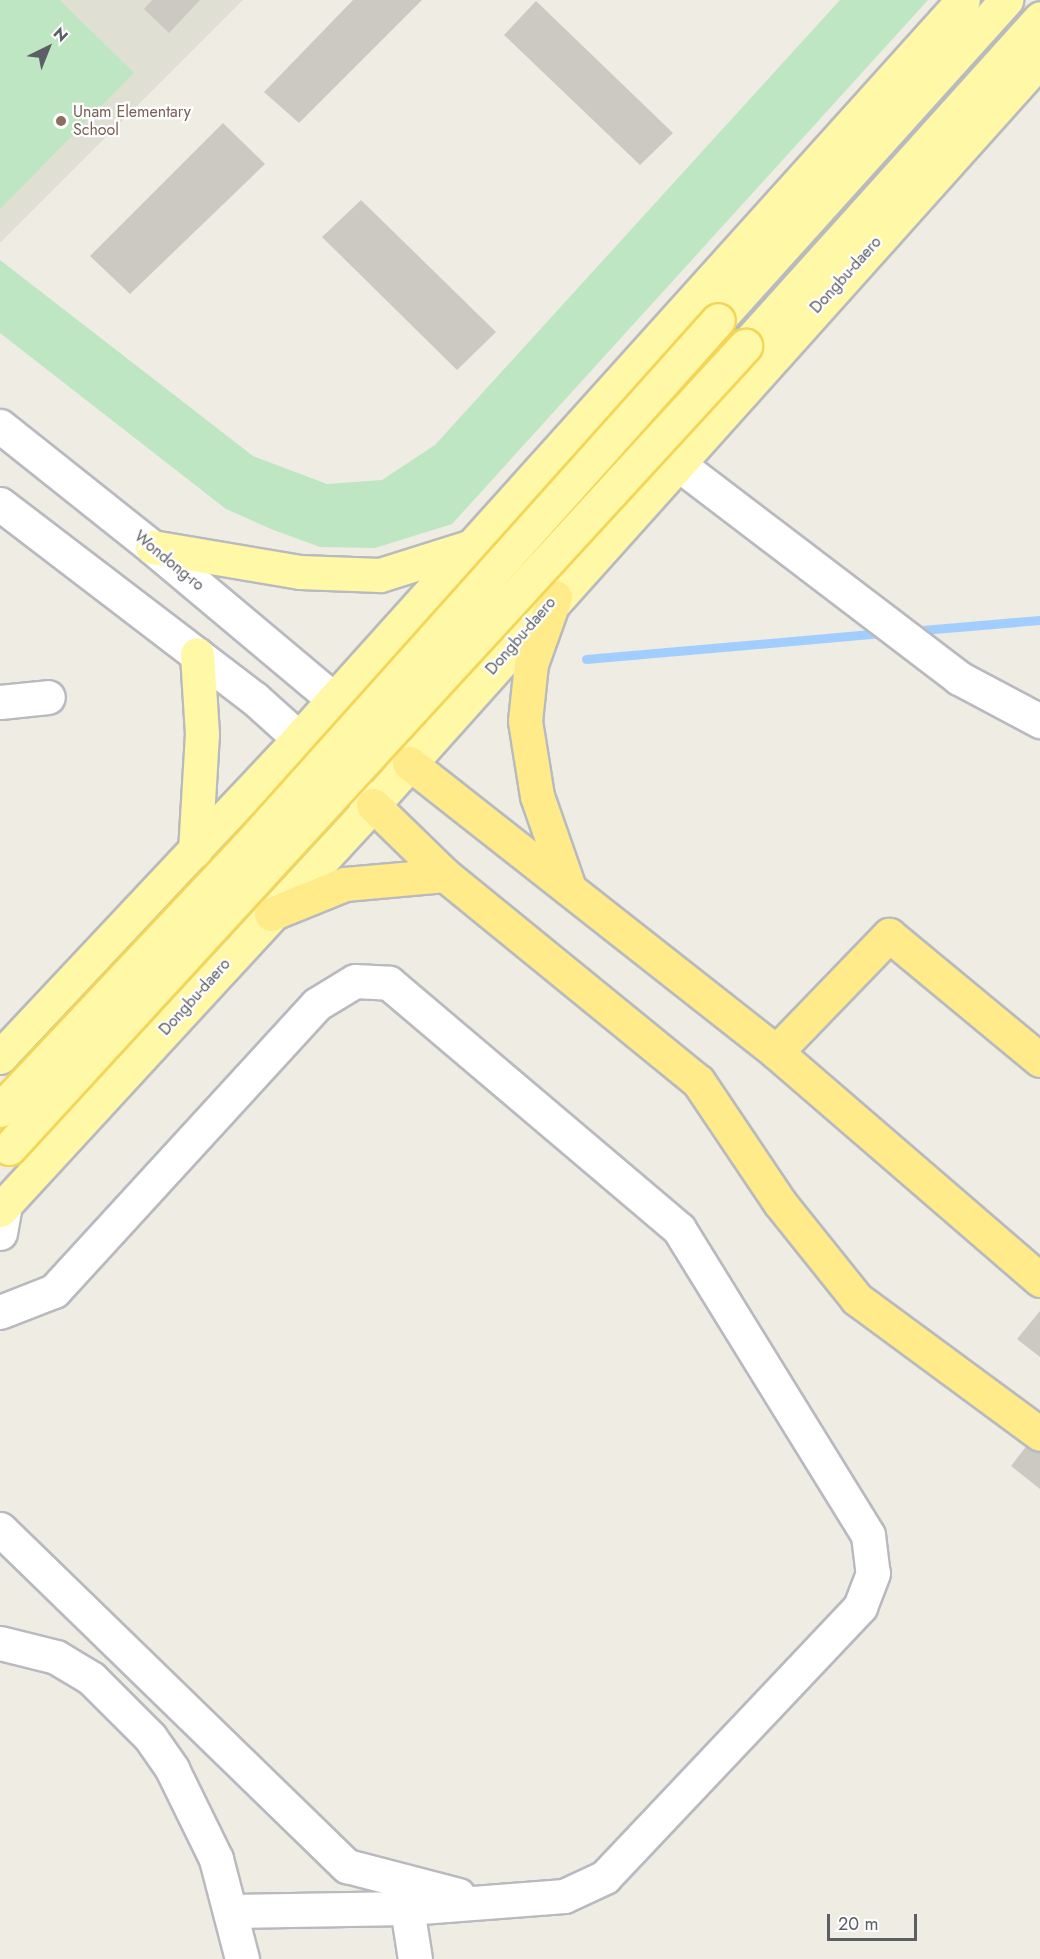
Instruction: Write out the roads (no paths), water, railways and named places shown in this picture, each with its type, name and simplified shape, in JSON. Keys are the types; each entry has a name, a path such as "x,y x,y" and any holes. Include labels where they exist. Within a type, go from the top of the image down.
{"highway":[{"path":"555,597 531,664 525,721 537,796 568,885"},
{"path":"409,763 568,885 776,1052 1040,1280"},
{"path":"373,805 445,875 698,1081 780,1203 857,1299 1040,1434"},
{"path":"271,914 345,884 445,875"},
{"path":"776,1052 889,935 1040,1060"}],"main road":[{"path":"0,1057 335,699 963,0"},
{"path":"0,1110 248,846 1006,0"},
{"name":"Dongbu-daero","path":"5,1153 744,346 1040,18"},
{"name":"Dongbu-daero","path":"2,1216 271,914 373,805 555,597 1040,60"},
{"path":"152,547 300,572 380,575 474,546"},
{"path":"195,851 202,734 197,654"}],"street":[{"name":"Wondong-ro","path":"0,426 152,547 409,763"},
{"path":"676,463 959,678 1040,721"},
{"path":"0,504 197,654 300,737 373,805"},
{"path":"0,702 48,697"},
{"path":"0,1312 54,1291 317,1004 355,981 389,983 679,1229 868,1535 873,1573 860,1607 605,1877 564,1896 407,1908 232,1911"},
{"path":"0,1529 347,1866 486,1902"},
{"path":"0,1643 56,1657 91,1678 150,1737 172,1769 216,1859 232,1911 242,1959"},
{"path":"407,1908 415,1959"}],"waterway":[{"path":"911,631 1040,620"},
{"path":"586,659 885,633"}],"place":[{"name":"Unam Elementary School","path":"61,121"}]}
